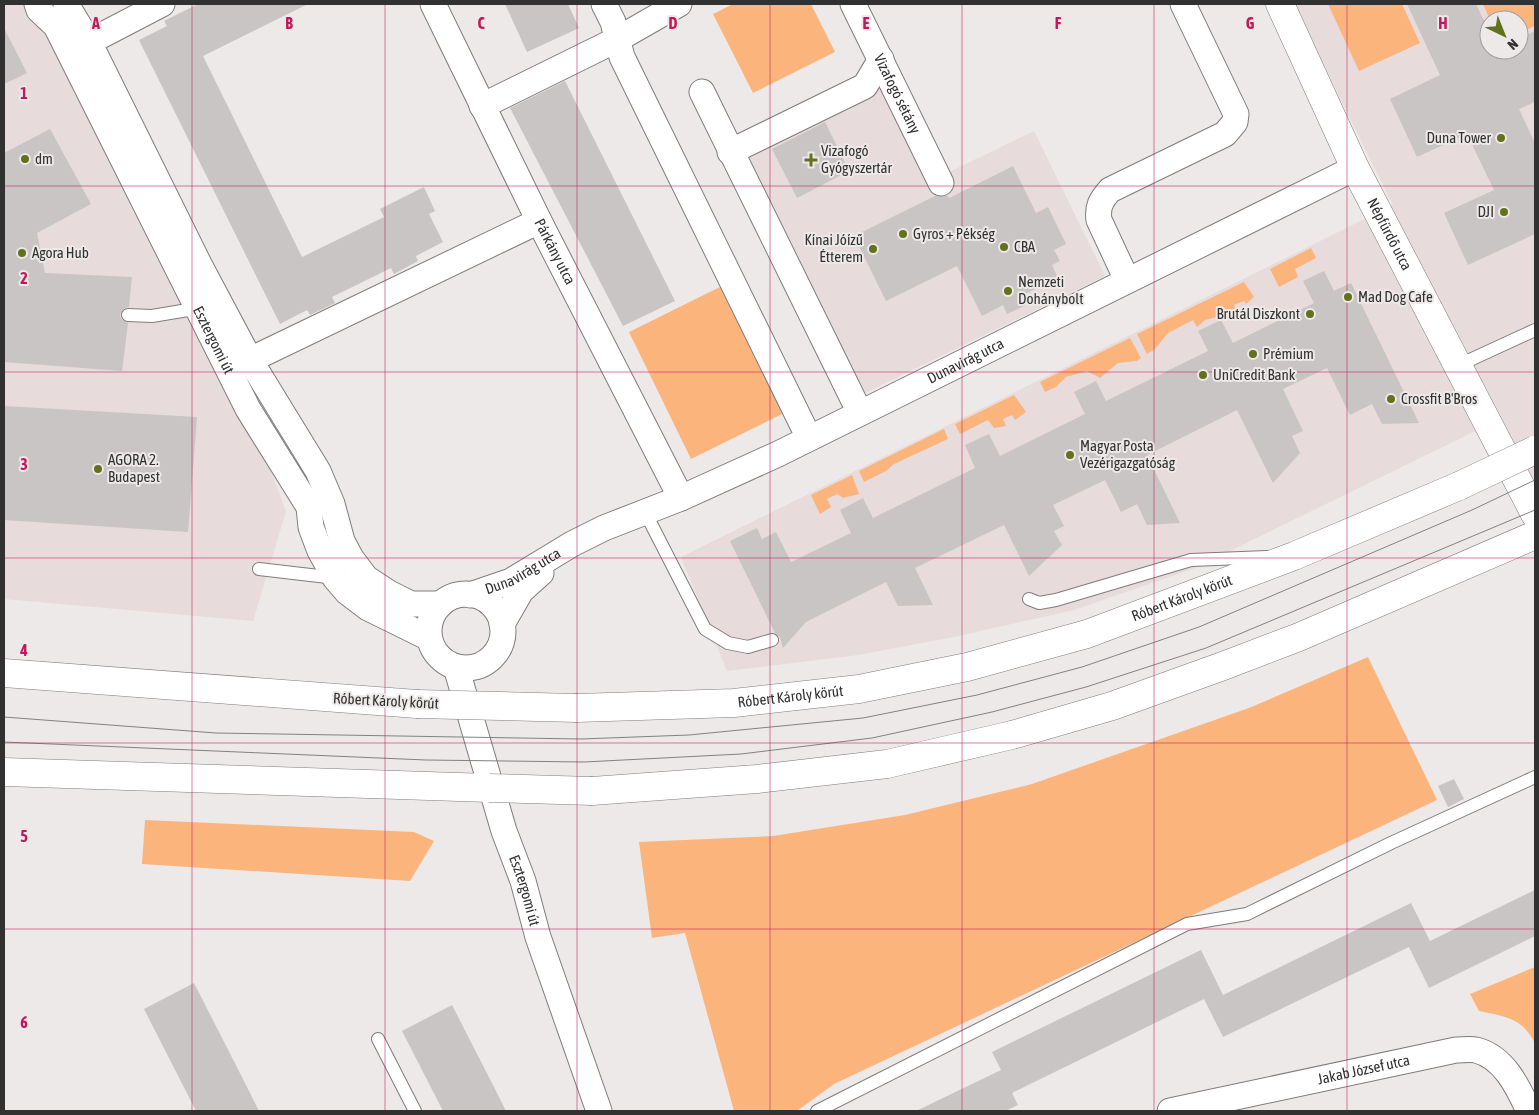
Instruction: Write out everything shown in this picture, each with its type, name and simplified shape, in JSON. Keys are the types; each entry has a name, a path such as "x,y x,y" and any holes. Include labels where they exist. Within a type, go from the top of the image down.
{"main road":[{"name":"Népfürdő utca","path":"1280,4 1355,168 1535,514"},
{"name":"Róbert Károly körút","path":"4,673 417,704 577,708 734,703 860,689 967,667 1087,634 1294,556 1459,486 1535,450"},
{"path":"4,772 592,791 757,779 887,764 1012,735 1112,706 1298,637 1535,535"}],"street":[{"name":"Esztergomi út","path":"37,4 39,10 56,26 208,305 250,360 318,470 332,504 342,541 366,578 411,604 440,604 454,596 470,595"},
{"name":"Esztergomi út","path":"66,4 89,42 208,305 248,409 310,507 311,527 320,551 335,578 347,592 368,608 429,638"},
{"path":"89,42 162,4"},
{"name":"Párkány utca","path":"433,4 539,221 681,498"},
{"path":"604,4 618,39 622,57 809,438"},
{"path":"482,106 618,39 679,4"},
{"name":"Vizafogó sétány","path":"853,4 941,183"},
{"path":"1127,280 1099,220 1098,210 1102,199 1110,190 1226,134 1235,122 1236,114 1183,4"},
{"path":"730,152 865,86 881,59"},
{"path":"702,92 860,413"},
{"name":"Dunavirág utca","path":"470,595 511,582 572,544 604,528 681,498 809,438 1355,168"},
{"name":"Esztergomi út","path":"250,360 539,221"},
{"name":"Dunavirág utca","path":"502,624 521,592 572,544"},
{"path":"440,604 430,620 429,638 434,651 443,661 456,667 477,667 487,662 500,645 502,624 498,613 491,604 482,598 470,595"},
{"name":"Esztergomi út","path":"456,667 504,831 523,880 538,937 598,1111"},
{"name":"Jakab József utca","path":"1170,1111 1456,1050 1476,1050 1500,1063 1519,1089 1528,1111"}],"lane":[{"path":"128,316 152,316 208,305"},
{"path":"1458,365 1535,330"},
{"path":"645,512 705,629 728,643 748,647 772,640"},
{"path":"1029,599 1039,603 1056,600 1191,560 1294,556"},
{"path":"259,569 335,578 366,578"},
{"path":"817,1111 1187,924 1248,914 1391,843 1535,777"},
{"path":"378,1039 415,1111"}],"shaded area":[{"path":"4,4 55,4 224,349 286,511 253,621 4,599"},
{"path":"733,4 811,4 835,52 753,93 713,14"},
{"path":"1293,4 1535,4 1535,488 1500,419 1195,568 1074,610 954,637 858,655 727,671 681,557 1393,205"},
{"path":"1328,4 1402,4 1420,43 1359,71"},
{"path":"1483,4 1535,4 1535,26 1529,29 1529,10 1486,10"},
{"path":"894,75 945,174 1034,131 1105,276 861,395 742,154"},
{"path":"1311,248 1316,258 1295,269 1298,277 1279,287 1270,269"},
{"path":"1244,282 1254,297 1246,304 1244,301 1234,305 1237,312 1205,320 1197,327 1193,320 1168,333 1155,349 1147,354 1137,334"},
{"path":"722,286 784,413 691,459 629,332"},
{"path":"1130,338 1141,358 1137,361 1118,363 1100,378 1087,371 1066,377 1056,387 1045,392 1040,382"},
{"path":"1014,395 1026,412 1015,420 1012,415 1003,419 1006,426 994,428 988,420 960,434 955,424"},
{"path":"944,429 948,439 894,464 886,471 864,482 859,471"},
{"path":"852,475 859,494 843,498 837,494 827,499 831,507 820,514 811,495"},
{"path":"1368,657 1437,800 834,1084 797,1111 734,1111 685,933 652,938 639,842 773,836 905,815 1032,784 1249,708"},
{"path":"145,820 414,832 434,841 410,881 142,864"},
{"path":"1535,967 1535,1043 1530,1034 1518,1023 1505,1017 1479,1011 1470,994"}],"building":[{"path":"198,4 308,4 203,56 302,257 384,217 380,209 424,187 435,211 429,214 443,242 416,256 418,261 394,274 391,268 332,297 335,303 310,315 307,310 280,324 139,40 167,26 164,21"},
{"path":"505,4 568,4 579,28 527,52"},
{"name":"Duna Tower","path":"1407,4 1476,4 1479,10 1479,60 1529,60 1529,34 1535,31 1535,102 1519,109 1535,143 1535,234 1468,265 1444,213 1494,190 1467,134 1417,157 1390,99 1440,75"},
{"path":"4,28 27,73 4,84"},
{"path":"565,81 675,301 623,326 510,108"},
{"name":"Vizafogó Gyógyszertár","path":"825,122 849,171 797,198 772,149"},
{"name":"Agora Hub","path":"50,129 91,204 37,233 45,273 132,277 129,307 124,308 120,314 121,319 128,323 122,371 4,362 4,153"},
{"path":"1013,166 1036,213 1048,207 1066,244 1054,250 1060,261 1052,265 1058,278 1021,296 1026,305 1007,314 1003,305 982,316 957,266 886,301 854,236 935,196 948,196 949,198"},
{"path":"1324,271 1334,291 1351,283 1419,423 1382,424 1372,404 1350,415 1327,368 1283,389 1303,431 1292,436 1300,453 1273,483 1237,410 1147,455 1180,523 1147,525 1137,504 1121,512 1105,480 1053,505 1064,526 1054,531 1062,545 1029,576 1004,525 915,568 933,605 898,606 886,582 806,622 783,648 780,637 775,633 730,541 757,528 762,539 776,532 791,562 851,533 840,510 863,498 873,518 975,468 965,445 989,434 1000,456 1085,414 1074,392 1096,381 1106,401 1208,351 1198,331 1221,320 1233,343 1314,303 1303,281"},
{"name":"AGORA 2. Budapest","path":"4,406 197,417 188,532 4,520"},
{"path":"1454,779 1464,799 1448,807 1438,786"},
{"path":"1535,890 1535,936 1429,988 1409,947 1223,1037 1204,999 1012,1093 1018,1105 1005,1111 916,1111 1001,1070 992,1052 1201,950 1223,995 1411,903 1430,941"},
{"path":"194,983 259,1111 196,1111 144,1009"},
{"path":"452,1005 506,1111 443,1111 402,1031"}],"tram line":[{"path":"4,717 216,733 581,739 689,735 863,718 977,695 1082,667 1199,627 1472,510 1535,480"},
{"path":"4,742 426,760 584,762 741,754 872,738 992,712 1086,687 1206,648 1535,510"}],"place":[{"name":"Duna Tower","path":"1501,138"},
{"name":"dm","path":"25,159"},
{"name":"Vizafogó Gyógyszertár","path":"811,160"},
{"name":"DJI","path":"1504,212"},
{"name":"Gyros + Pékség","path":"903,234"},
{"name":"CBA","path":"1004,247"},
{"name":"Kínai Jóízű Étterem","path":"873,249"},
{"name":"Agora Hub","path":"22,253"},
{"name":"Nemzeti Dohánybolt","path":"1008,291"},
{"name":"Mad Dog Cafe","path":"1348,297"},
{"name":"Brutál Diszkont","path":"1310,314"},
{"name":"Prémium","path":"1253,354"},
{"name":"UniCredit Bank","path":"1203,375"},
{"name":"Crossfit B'Bros","path":"1391,399"},
{"name":"Magyar Posta Vezérigazgatóság","path":"1070,455"},
{"name":"AGORA 2. Budapest","path":"98,469"}]}
